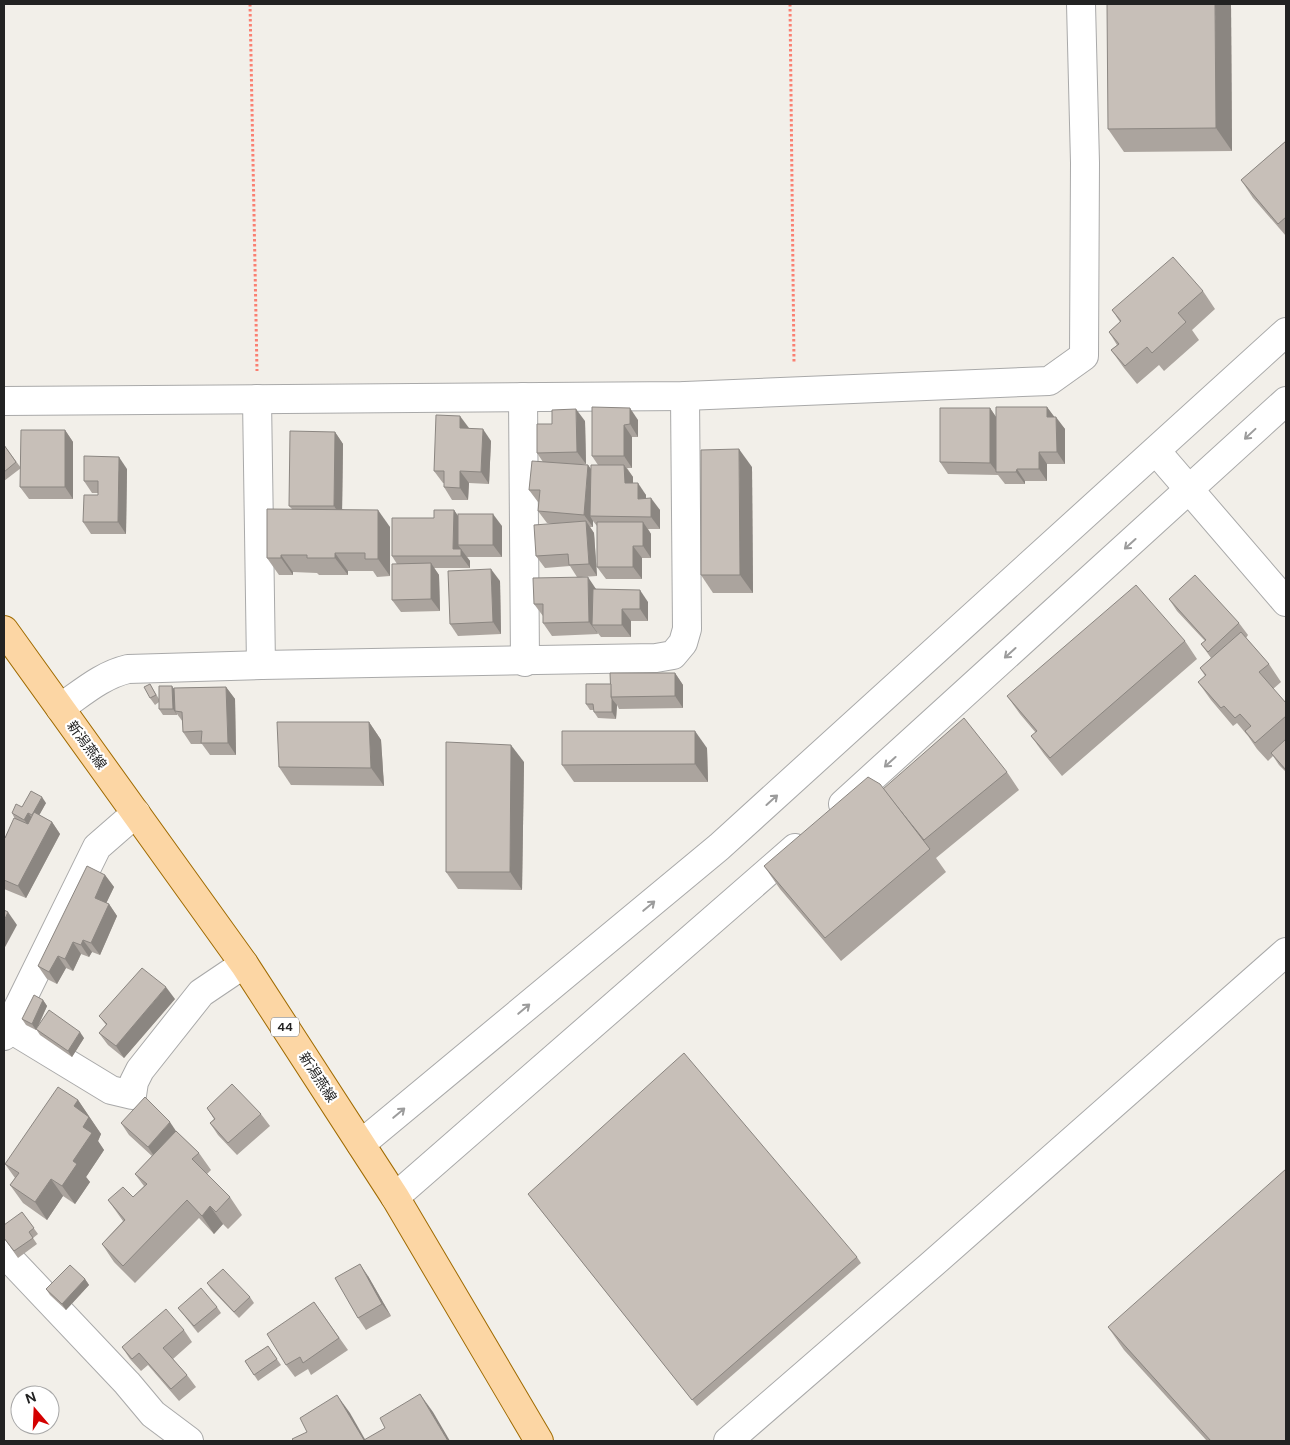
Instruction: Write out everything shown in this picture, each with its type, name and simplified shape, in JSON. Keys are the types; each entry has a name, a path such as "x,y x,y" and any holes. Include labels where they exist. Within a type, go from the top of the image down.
{"main road":[{"name":"新潟燕線","path":"4,630 244,964 395,1197 539,1441"}],"street":[{"path":"4,401 685,396 1049,381 1084,356 1085,163 1081,4"},
{"path":"362,1144 719,848 1286,332"},
{"path":"60,708 102,678 128,669 261,665 525,662 656,658 673,655 683,643 687,629 685,396"},
{"path":"523,397 525,662"},
{"path":"257,399 261,665"},
{"path":"395,1197 820,826 1286,401"},
{"path":"1156,452 1286,602"},
{"path":"136,813 96,847 5,1030 110,1090 132,1096 134,1082 140,1070 201,993 244,964"},
{"path":"728,1441 945,1253 1286,952"},
{"path":"4,1253 127,1383 153,1414 189,1441"}],"path":[{"path":"250,4 257,399"},
{"path":"790,4 795,391"}],"building":[{"path":"1107,4 1215,4 1216,128 1108,129"},
{"path":"1286,141 1286,217 1278,224 1241,180"},
{"path":"1173,257 1203,291 1178,313 1186,322 1152,353 1147,347 1125,366 1111,350 1119,344 1109,332 1121,321 1112,310"},
{"path":"592,407 630,408 630,424 624,425 624,456 592,456"},
{"path":"996,407 1047,407 1047,417 1056,417 1057,452 1039,452 1039,469 1017,469 1016,472 996,472"},
{"path":"940,408 990,408 990,463 940,462"},
{"path":"576,409 577,452 537,453 537,424 552,424 552,410"},
{"path":"436,415 460,416 460,428 483,429 481,472 460,471 460,488 444,487 444,471 434,471"},
{"path":"21,430 65,430 65,487 20,487"},
{"path":"290,431 335,432 334,506 289,506"},
{"path":"4,445 16,462 4,472"},
{"path":"739,449 740,575 701,575 701,450"},
{"path":"84,456 119,457 118,522 83,522 84,495 98,495 98,481 84,481"},
{"path":"532,461 588,465 584,515 538,511 540,490 529,490"},
{"path":"591,465 624,465 625,483 638,483 638,499 651,498 651,517 590,516"},
{"path":"267,509 378,510 378,559 365,559 365,553 335,553 335,558 307,558 307,555 281,555 281,558 267,558"},
{"path":"434,510 454,510 453,549 461,549 461,556 392,556 392,518 434,518"},
{"path":"458,514 493,514 493,545 458,545"},
{"path":"586,521 589,564 569,565 568,554 536,556 534,525"},
{"path":"597,522 643,522 643,546 633,546 633,567 597,567"},
{"path":"431,563 431,599 392,600 392,564"},
{"path":"491,569 493,622 450,624 448,571"},
{"path":"1195,575 1239,623 1208,652 1201,644 1206,640 1169,599"},
{"path":"588,577 589,622 543,623 543,604 534,604 533,578"},
{"path":"1136,585 1185,641 1050,758 1031,736 1037,731 1007,696"},
{"path":"593,589 640,590 640,609 622,609 622,625 592,625"},
{"path":"1241,632 1269,664 1259,672 1286,703 1286,716 1255,743 1245,731 1251,726 1240,714 1235,718 1224,706 1221,708 1198,682 1206,675 1200,668"},
{"path":"610,673 675,673 675,696 611,697"},
{"path":"150,684 156,695 150,698 144,687"},
{"path":"586,684 611,684 612,712 594,712 593,704 586,704"},
{"path":"159,686 172,686 173,709 159,709"},
{"path":"226,687 228,743 201,743 202,731 183,732 182,712 175,711 174,688"},
{"path":"964,718 1007,772 924,840 883,789"},
{"path":"277,722 369,722 371,768 279,767"},
{"path":"562,731 695,731 695,764 562,765"},
{"path":"1286,739 1286,770 1271,753"},
{"path":"446,742 511,745 510,872 446,872"},
{"path":"868,777 880,784 930,849 825,938 764,866"},
{"path":"31,791 42,797 32,815 28,813 24,820 12,813 16,804 22,807"},
{"path":"34,812 52,822 18,886 4,880 4,838 14,818 28,824"},
{"path":"87,866 105,875 95,898 109,904 91,943 83,940 81,945 73,942 65,959 58,956 49,972 38,966"},
{"path":"4,910 8,912 4,921"},
{"path":"142,968 166,987 116,1046 99,1033 107,1024 99,1016"},
{"path":"34,995 43,1000 32,1024 22,1019"},
{"path":"49,1010 80,1032 68,1051 36,1029"},
{"path":"684,1053 857,1257 692,1400 528,1194"},
{"path":"232,1084 261,1114 228,1143 210,1123 215,1119 207,1108"},
{"path":"58,1087 78,1100 74,1106 89,1117 83,1127 92,1133 73,1161 77,1164 62,1186 51,1179 35,1202 10,1185 19,1173 5,1164"},
{"path":"145,1097 170,1122 148,1147 121,1123"},
{"path":"176,1131 199,1153 192,1159 230,1197 216,1212 210,1206 202,1216 187,1200 123,1266 102,1244 125,1220 108,1200 123,1187 133,1197 147,1184 135,1174"},
{"path":"1286,1169 1286,1441 1211,1441 1108,1327"},
{"path":"22,1212 34,1228 29,1232 33,1238 14,1251 4,1238 4,1225"},
{"path":"360,1264 382,1304 358,1318 335,1278"},
{"path":"70,1265 85,1279 62,1304 46,1289"},
{"path":"223,1269 250,1297 234,1312 207,1283"},
{"path":"201,1288 217,1307 194,1326 178,1308"},
{"path":"314,1302 339,1338 303,1363 300,1357 286,1365 267,1334"},
{"path":"166,1309 184,1330 163,1348 187,1375 171,1389 139,1353 132,1359 122,1347"},
{"path":"268,1346 277,1359 254,1375 245,1361"},
{"path":"420,1394 448,1441 294,1441 292,1439 307,1432 300,1418 337,1395 364,1440 385,1428 380,1418"}]}
